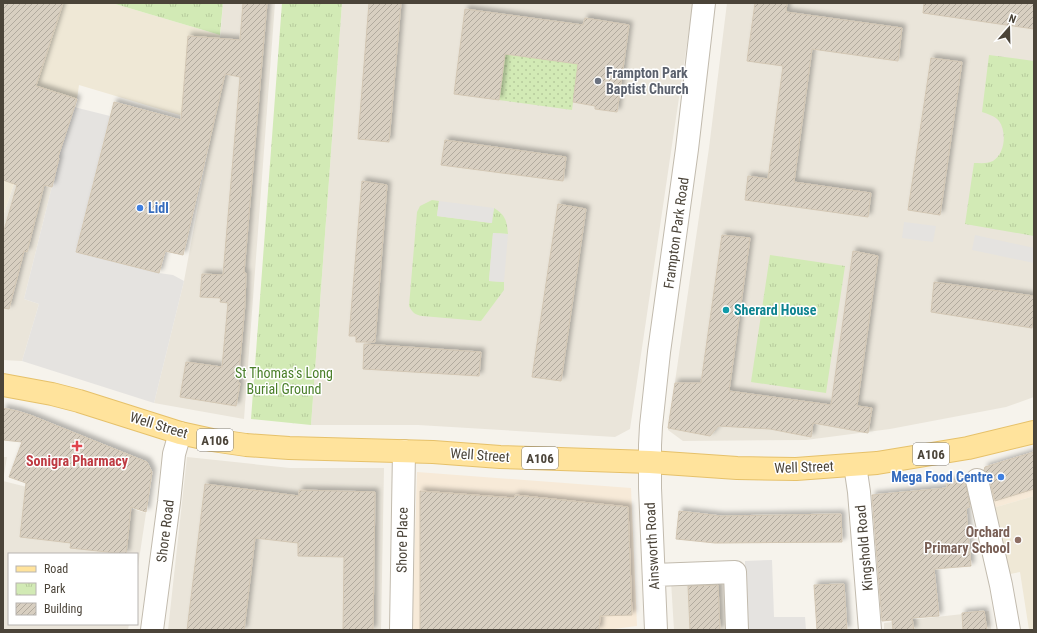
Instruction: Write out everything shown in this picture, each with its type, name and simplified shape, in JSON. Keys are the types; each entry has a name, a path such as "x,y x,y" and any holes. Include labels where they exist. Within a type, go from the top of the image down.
{"main road":[{"name":"Well Street","path":"3,385 52,394 79,401 180,433 246,445 289,448 404,451 500,457 650,462 737,468 796,469 855,465 968,448 1034,432"}],"street":[{"name":"Frampton Park Road","path":"650,462 651,426 658,360 687,149 704,3"},
{"name":"Shore Road","path":"152,630 174,454 180,433"},
{"name":"Shore Place","path":"401,630 404,451"},
{"name":"Ainsworth Road","path":"650,462 656,630"},
{"name":"Kingshold Road","path":"855,465 859,492 870,630"},
{"path":"977,480 1001,585 1009,630"},
{"path":"654,575 735,572 737,630"}],"shaded area":[{"path":"3,3 112,3 220,35 213,125 79,85 77,99 21,163 3,216"},
{"path":"223,3 275,3 244,419 154,403 184,281 213,125"},
{"path":"342,3 693,3 630,429 615,437 418,425 311,425"},
{"path":"727,3 1034,3 1034,397 1006,407 890,429 806,440 683,441 668,430 709,148"},
{"path":"74,107 110,116 76,252 159,273 173,275 184,281 154,403 22,361 39,304 24,299 60,150"},
{"path":"20,147 59,158 24,299 39,304 22,361 3,360 3,216 21,163"},
{"path":"439,201 494,208 492,223 437,216"},
{"path":"904,222 936,226 933,242 902,238"},
{"path":"493,233 508,234 504,282 489,281"},
{"path":"975,235 1034,248 1034,263 972,250"},
{"path":"1034,452 1034,496 993,508 984,471 985,467"},
{"path":"3,457 7,457 3,481"},
{"path":"187,457 290,468 384,468 381,630 168,630"},
{"path":"417,472 631,488 637,626 606,630 412,630"},
{"path":"3,481 35,489 74,492 146,513 138,566 138,553 8,553 8,625 129,625 128,630 3,630"},
{"name":"Orchard Primary School","path":"1034,496 1034,630 1029,630 1020,572 1010,574 993,508"},
{"path":"772,560 774,617 805,617 806,630 748,630 745,561"},
{"path":"728,580 731,630 674,630 671,581"},
{"path":"989,611 991,630 884,630 884,623"}],"green space":[{"path":"112,3 223,3 220,35"},
{"name":"St Thomas's Long Burial Ground","path":"282,3 342,3 311,425 251,419"},
{"path":"505,54 578,64 572,110 499,100"},
{"path":"989,55 1034,61 1034,236 965,224 974,163 986,163 993,161 1000,153 1004,142 1002,126 999,121 993,116 982,112"},
{"path":"432,200 439,201 437,216 491,223 494,208 501,213 506,221 508,234 493,233 489,281 504,282 504,290 481,321 420,316 414,313 409,306 417,212 420,206"},
{"path":"770,255 845,266 826,393 751,382"}],"building":[{"path":"3,3 63,3 36,86 77,99 58,157 52,187 44,185 27,252 24,251 9,309 3,308 3,234 17,185 3,180"},
{"path":"243,3 267,3 244,273 246,273 245,304 238,383 240,383 236,406 180,397 186,362 222,367 228,303 220,302 221,298 200,297 202,274 223,275 240,77 225,74 183,255 165,251 159,273 76,252 114,102 181,120 188,36 240,40"},
{"path":"369,3 401,3 389,142 358,139"},
{"path":"755,3 787,3 786,12 902,28 898,61 812,49 794,182 871,193 868,217 745,200 748,176 768,179 783,66 747,61"},
{"path":"924,3 1034,3 1034,29 923,13"},
{"path":"465,9 583,25 585,18 629,25 617,112 595,109 595,106 573,102 578,64 505,54 499,100 454,94"},
{"path":"931,58 962,62 940,215 908,210"},
{"path":"445,140 566,157 563,181 441,165"},
{"path":"362,181 387,185 375,342 356,342 356,336 349,336"},
{"path":"558,204 586,209 561,381 532,377"},
{"path":"722,235 750,238 729,391 831,405 853,251 878,256 857,406 872,408 868,433 813,423 811,437 770,429 718,426 710,436 668,428 675,383 701,383"},
{"path":"934,282 1034,296 1032,328 931,312"},
{"path":"364,344 481,352 479,376 363,369"},
{"path":"3,408 30,415 147,462 152,472 146,512 131,507 126,553 70,548 71,543 20,537 26,483 9,477 22,442 3,440"},
{"path":"1034,452 1034,489 995,501 989,477 984,470 985,467"},
{"path":"965,480 970,507 966,508 971,566 934,569 939,616 912,618 914,630 893,630 892,620 882,621 872,495 947,488 947,482"},
{"path":"205,484 299,496 299,490 375,492 373,630 343,630 344,557 298,556 298,543 255,538 244,630 187,630"},
{"path":"420,491 514,498 515,495 628,507 632,615 600,616 599,630 420,630"},
{"path":"679,511 721,516 841,514 842,542 715,543 676,539"},
{"path":"844,584 847,630 817,630 814,585"},
{"path":"718,585 720,630 690,630 688,586"},
{"path":"984,611 987,630 963,630 962,613"}],"place":[{"name":"Frampton Park Baptist Church","path":"598,81"},
{"name":"Lidl","path":"140,208"},
{"name":"Sherard House","path":"726,310"},
{"name":"Sonigra Pharmacy","path":"77,446"},
{"name":"Mega Food Centre","path":"1001,477"},
{"name":"Orchard Primary School","path":"1018,540"}]}
